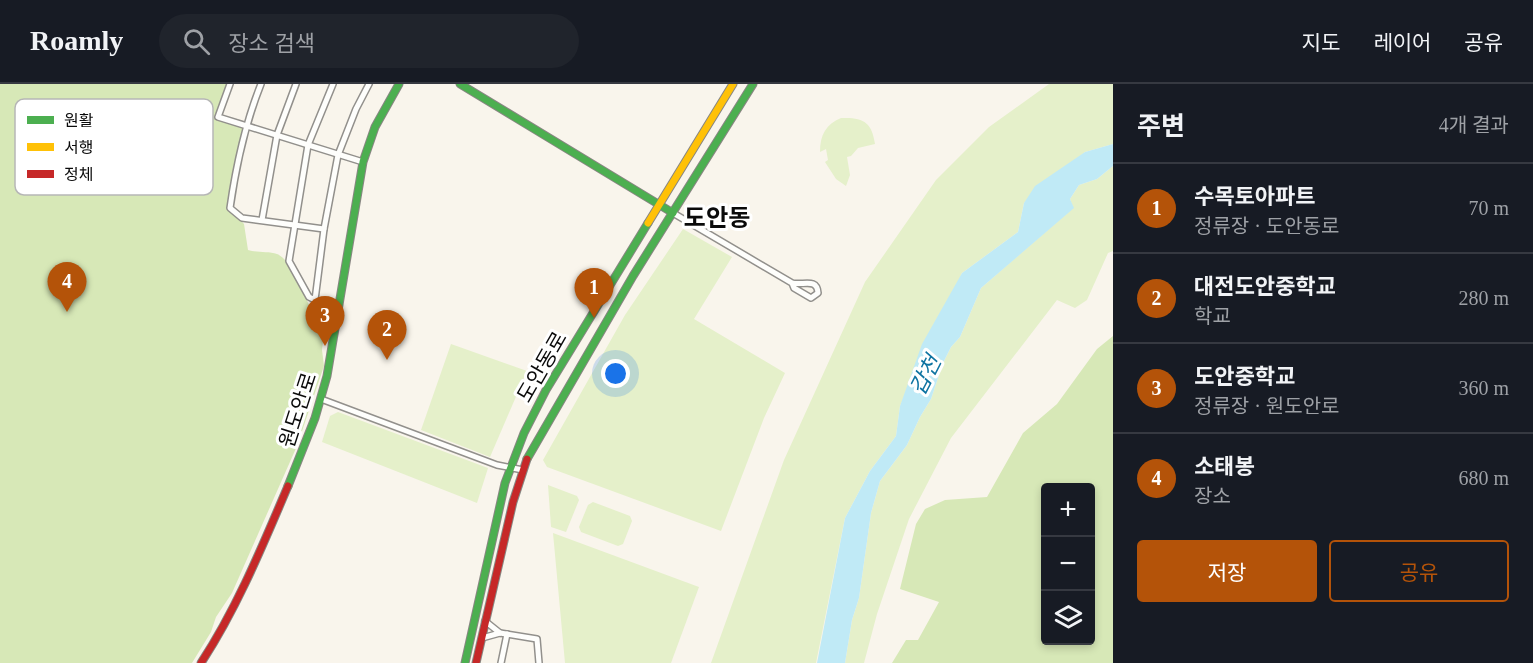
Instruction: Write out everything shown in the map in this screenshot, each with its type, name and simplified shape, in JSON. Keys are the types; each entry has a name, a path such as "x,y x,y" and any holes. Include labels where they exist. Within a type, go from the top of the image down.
{"main road":[{"name":"원도안로","path":"201,663 242,591 312,431 332,354 363,162 375,127 399,84"},
{"path":"460,84 673,213"},
{"name":"도안동로","path":"465,663 488,555 510,468 524,433 546,390 733,84"},
{"name":"도안동로","path":"477,663 513,502 523,470 539,435 753,84"}],"street":[{"path":"230,84 218,117 363,162"},
{"path":"261,84 247,126 230,208 242,218 324,229"},
{"path":"262,220 277,135 296,84"},
{"path":"333,84 308,145 289,261 309,297 315,300 324,229 338,155 356,109 369,84"},
{"path":"673,213 792,283 798,285 814,283 818,288 818,293 811,298 794,288 792,283"},
{"path":"321,399 497,465 523,470"},
{"path":"486,621 503,634"},
{"path":"501,663 503,634"},
{"path":"482,638 503,634 537,639 539,663"}],"green space":[{"path":"0,84 227,84 216,120 243,126 244,130 230,208 244,224 248,250 274,253 282,257 297,278 310,307 332,310 330,323 324,332 322,350 324,366 297,446 232,593 216,617 211,632 192,663 0,663"},
{"path":"1049,84 1113,84 1113,144 1085,152 1024,203 1018,232 962,273 900,406 896,436 870,471 845,518 816,663 711,663 784,460 865,282 936,180 989,127"},
{"path":"841,118 865,122 872,131 875,144 858,148 847,157 850,175 846,186 836,179 825,162 828,160 826,149 820,152 821,140 825,131 831,123"},
{"path":"1113,166 1113,251 1108,253 1087,300 1075,308 1057,300 951,438 909,519 877,614 864,663 845,663 852,620 859,598 871,513 880,481 907,445 931,399 943,363 951,347 960,337 981,288 1073,208 1070,199 1079,185 1097,179"},
{"path":"683,229 732,257 694,319 785,373 764,418 721,531 547,467 543,460 625,315"},
{"path":"1113,336 1113,663 892,663 906,640 918,640 939,602 900,589 916,524 925,509 945,500 987,497 1023,433 1057,404 1097,349"},
{"path":"451,344 527,371 490,457 421,430"},
{"path":"338,412 488,468 477,503 322,442 330,416"},
{"path":"548,485 577,496 579,500 566,532 551,527"},
{"path":"593,502 630,516 632,521 623,544 618,546 581,532 579,527 588,505"},
{"path":"553,533 699,587 671,663 565,663"}],"water":[{"name":"갑천","path":"1113,144 1113,166 1097,179 1079,185 1070,199 1074,208 981,288 960,337 951,347 943,363 931,399 907,445 880,481 871,513 859,598 852,620 845,663 817,663 845,518 870,471 896,436 900,406 922,344 962,273 1018,232 1024,203 1035,186 1085,152"}],"traffic: fast":[{"path":"288,486 315,418 327,376 363,162 375,127 399,84"},
{"path":"460,84 673,213"},
{"path":"527,459 633,276 753,84"},
{"path":"465,663 505,483 524,433 546,390 648,223"}],"traffic: slow":[{"path":"648,223 733,84"}],"traffic: jam":[{"path":"476,663 513,502 527,459"},
{"path":"201,663 237,599 288,486"}],"place":[{"name":"소태봉","path":"67,312"},
{"name":"수목토아파트","path":"594,318"},
{"name":"도안중학교","path":"325,346"},
{"name":"대전도안중학교","path":"387,360"}],"district":[{"name":"도안동","path":"717,218"}]}
